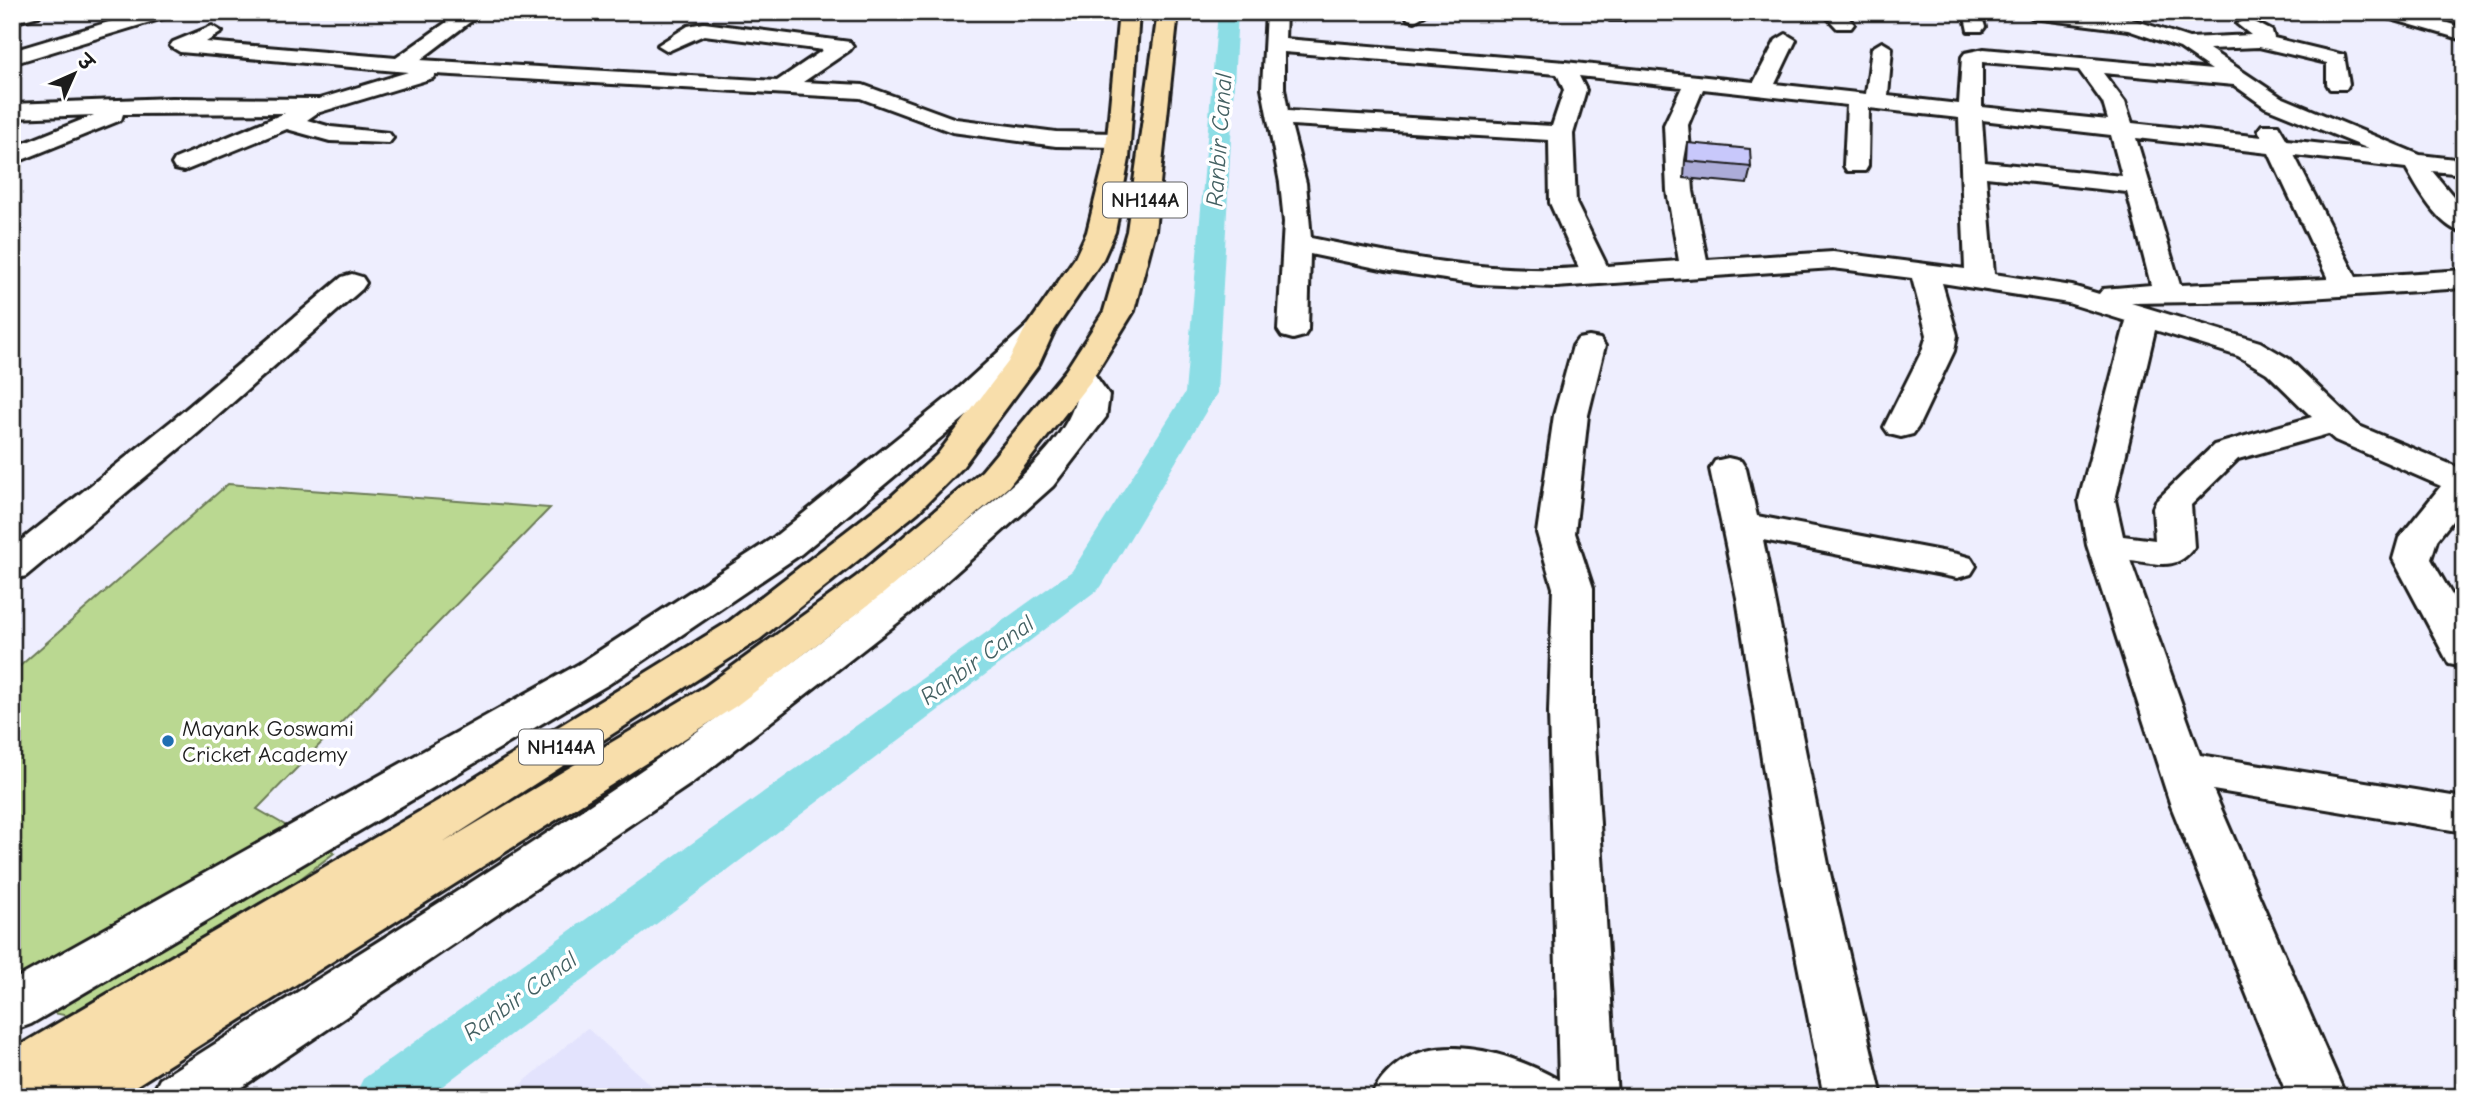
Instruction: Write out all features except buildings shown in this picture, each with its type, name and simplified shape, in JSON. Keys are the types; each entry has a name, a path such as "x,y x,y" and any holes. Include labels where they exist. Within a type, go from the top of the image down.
{"highway":[{"path":"1039,331 1077,279 1101,232 1110,202 1129,12"},
{"name":"NH144A","path":"69,1097 743,681 870,585 995,479 1079,375 1119,311 1142,231 1168,12"},
{"name":"NH144A","path":"12,1080 458,811 745,630 894,512 949,462 1007,387 1039,331"}],"street":[{"path":"12,17 32,12"},
{"path":"12,58 163,12"},
{"path":"401,64 474,12"},
{"path":"1276,12 1273,84 1299,211 1293,330"},
{"path":"2034,12 2131,25 2187,44 2260,98 2277,149 2346,287"},
{"path":"2388,12 2464,34"},
{"path":"2187,44 2251,25 2337,59 2338,84"},
{"path":"668,45 695,30 704,29 843,46 783,86"},
{"path":"212,32 180,46 440,68 870,93 952,125 1056,139 1118,140"},
{"path":"1760,90 1786,40"},
{"path":"1276,45 1565,68 2277,149 2464,167"},
{"path":"1856,166 1867,102 1882,48"},
{"path":"1980,280 1970,113 1972,57 1984,55 2237,79"},
{"path":"2085,64 2113,102 2135,185 2156,304 2097,500 2106,545 2181,768 2316,1097"},
{"path":"184,164 321,106 440,68"},
{"path":"1565,68 1575,90 1561,134 1563,203 1597,275"},
{"path":"1694,267 1680,191 1676,125 1695,82"},
{"path":"2103,89 2260,98 2393,148 2415,163 2433,192 2464,225"},
{"path":"12,111 138,105 321,106"},
{"path":"12,157 138,105"},
{"path":"1278,117 1561,134"},
{"path":"285,121 330,134 381,138"},
{"path":"1973,168 2135,185"},
{"path":"1297,243 1391,263 1479,275 1545,278 1833,260 1924,271 2072,295 2156,304 2264,292 2464,279"},
{"path":"1901,427 1938,351 1942,335 1924,271"},
{"path":"12,568 186,426 352,283"},
{"path":"2156,304 2262,356 2293,380 2332,422 2367,444 2463,483 2418,538 2412,559 2464,654"},
{"path":"12,1008 594,674 787,546 969,397 1039,331"},
{"path":"1588,1097 1572,712 1573,588 1556,533 1571,415 1589,346"},
{"path":"180,1097 676,771 900,601 1040,478 1061,454 1089,417 1093,395 1079,375"},
{"path":"2106,545 2170,553 2175,547 2171,508 2174,501 2226,452 2332,422"},
{"path":"1728,469 1757,598 1804,869 1853,1097"},
{"path":"1740,524 1957,566"},
{"path":"2181,768 2464,815"},
{"path":"1400,1097 1408,1086 1425,1075 1457,1069 1508,1082 1538,1097"}],"shaded area":[{"path":"587,1028 664,1097 506,1097"}],"green space":[{"name":"Mayank Goswami Cricket Academy","path":"228,484 550,508 257,809 334,853 110,1024 12,1005 12,673"}],"waterway":[{"name":"Ranbir Canal","path":"383,1097 1087,579 1201,393 1228,12"}],"place":[{"name":"Mayank Goswami Cricket Academy","path":"168,741"}]}
